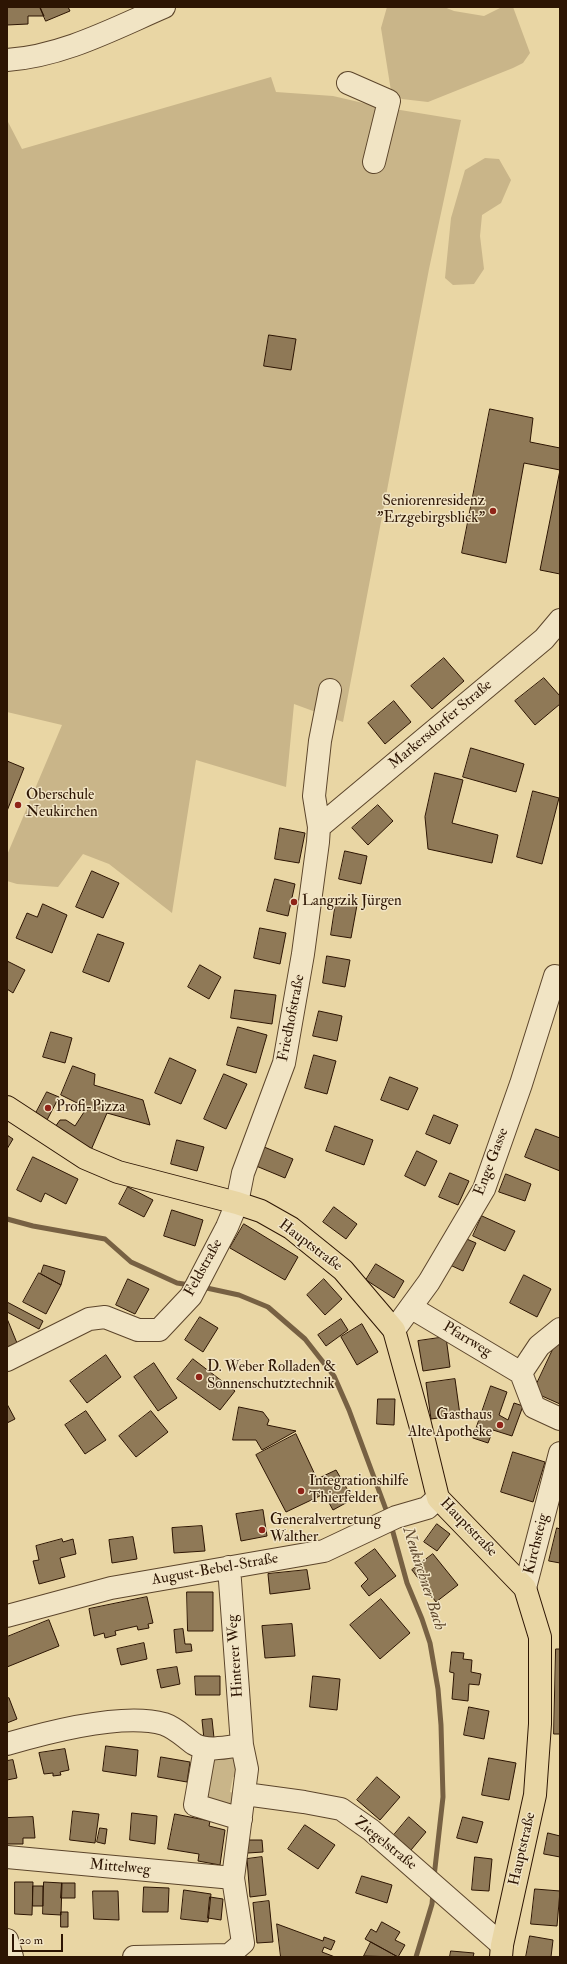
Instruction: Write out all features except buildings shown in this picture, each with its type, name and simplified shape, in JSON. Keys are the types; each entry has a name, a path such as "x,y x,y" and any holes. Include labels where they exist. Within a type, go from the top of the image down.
{"main road":[{"name":"Hauptstraße","path":"7,1107 85,1158 118,1172 237,1203 261,1211 291,1228 343,1270 394,1330 420,1424 438,1498 525,1588 540,1637 540,1724 536,1795 501,1951"}],"street":[{"path":"7,60 40,56 65,50 164,7"},
{"path":"348,83 389,101 374,162"},
{"name":"Markersdorfer Straße","path":"319,827 544,639 560,620"},
{"name":"Friedhofstraße","path":"237,1203 243,1173 284,1063 303,954 319,827 314,796 320,741 330,690"},
{"name":"Enge Gasse","path":"394,1330 412,1308 429,1282 484,1189 521,1084 555,976"},
{"name":"Feldstraße","path":"7,1360 90,1319 106,1317 138,1330 159,1330 191,1296 237,1203"},
{"name":"Pfarrweg","path":"412,1308 521,1373"},
{"path":"560,1328 539,1346 521,1373 534,1407 560,1418"},
{"name":"Kirchsteig","path":"525,1588 560,1453"},
{"name":"August-Bebel-Straße","path":"7,1616 111,1588 324,1551 388,1521 427,1508 438,1498"},
{"name":"Hinterer Weg","path":"134,1957 229,1955 243,1943 233,1878 245,1794 247,1769 242,1745 229,1567"},
{"path":"7,1744 57,1730 118,1721 141,1721 163,1724 178,1731 195,1745 205,1748 242,1745"},
{"path":"205,1748 195,1805 241,1819"},
{"name":"Ziegelstraße","path":"245,1794 304,1802 341,1809 371,1830 432,1883 501,1951"},
{"name":"Mittelweg","path":"7,1857 233,1878"},
{"path":"7,1940 12,1957"}],"shaded area":[{"path":"387,7 444,7 454,11 484,16 502,7 513,7 530,53 523,63 513,68 428,102 402,99 391,91 381,28"},
{"path":"271,77 276,92 333,96 376,106 461,120 429,269 343,722 294,704 286,787 196,760 172,913 109,864 83,854 58,887 17,884 7,881 7,855 62,725 7,712 7,120 22,149"},
{"path":"485,158 499,159 511,180 501,203 482,215 480,236 484,269 474,284 453,285 445,278 451,218 465,170"},
{"path":"231,1756 235,1759 240,1778 233,1777 230,1792 237,1794 235,1799 233,1803 227,1806 211,1805 203,1792 208,1760"}],"waterway":[{"name":"Neukirchner Bach","path":"7,1219 33,1226 105,1239 131,1262 177,1283 190,1285"},
{"name":"Neukirchner Bach","path":"202,1287 239,1295 268,1307 305,1339 334,1376 349,1410 388,1515"},
{"name":"Neukirchner Bach","path":"391,1525 407,1583 430,1643 438,1689 441,1725 443,1797 434,1877"},
{"name":"Neukirchner Bach","path":"416,1957 432,1904 433,1893"}],"place":[{"name":"Seniorenresidenz \"Erzgebirgsblick\"","path":"493,511"},
{"name":"Oberschule Neukirchen","path":"18,805"},
{"name":"Langrzik Jürgen","path":"294,902"},
{"name":"Profi-Pizza","path":"48,1108"},
{"name":"D. Weber Rolladen & Sonnenschutztechnik","path":"199,1377"},
{"name":"Gasthaus Alte Apotheke","path":"500,1425"},
{"name":"Integrationshilfe Thierfelder","path":"301,1491"},
{"name":"Generalvertretung Walther","path":"262,1530"}]}
